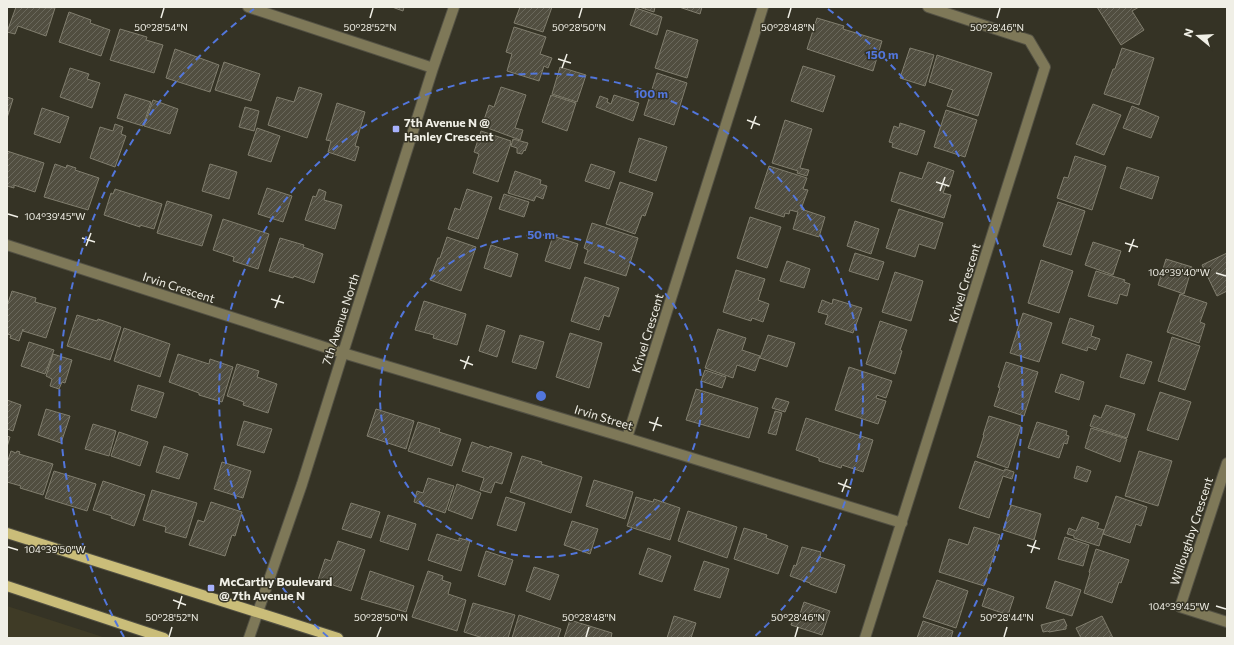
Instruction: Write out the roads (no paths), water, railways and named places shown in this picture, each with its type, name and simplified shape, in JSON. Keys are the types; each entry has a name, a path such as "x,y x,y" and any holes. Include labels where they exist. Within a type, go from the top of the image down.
{"main road":[{"path":"7,533 258,611 338,638"},
{"path":"7,586 164,638"}],"street":[{"path":"248,7 434,68"},
{"name":"7th Avenue North","path":"249,638 302,484 342,353 454,7"},
{"name":"Krivel Crescent","path":"628,438 763,7"},
{"name":"Krivel Crescent","path":"865,638 1045,68 1029,40 928,7"},
{"name":"Irvin Crescent","path":"7,245 342,353"},
{"name":"Irvin Street","path":"342,353 628,438 902,523"},
{"name":"Willoughby Crescent","path":"1227,462 1180,607 1227,622"}],"place":[{"name":"7th Avenue N @ Hanley Crescent","path":"396,129"},
{"name":"McCarthy Boulevard @ 7th Avenue N","path":"211,588"}]}
